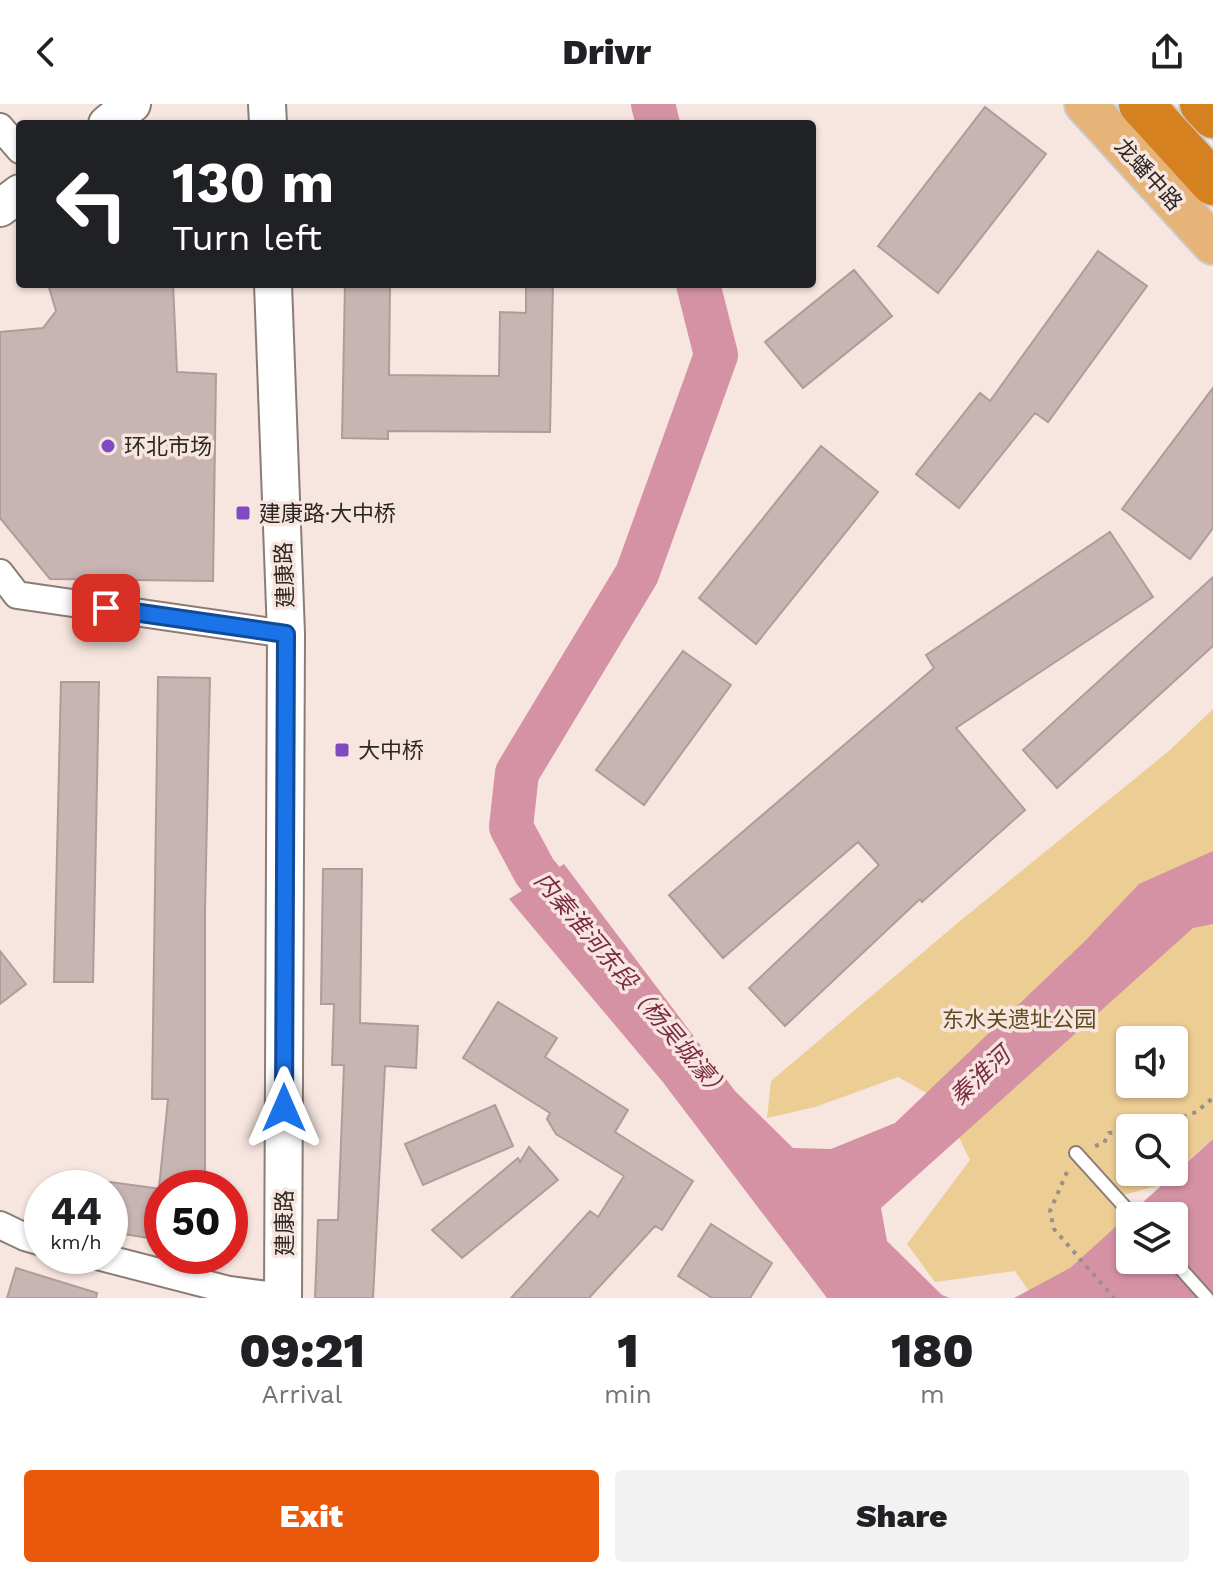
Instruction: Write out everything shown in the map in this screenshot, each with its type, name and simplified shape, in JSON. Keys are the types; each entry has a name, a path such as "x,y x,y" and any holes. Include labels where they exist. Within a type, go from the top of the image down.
{"highway":[{"path":"1141,104 1213,183"},
{"path":"1202,104 1213,116"}],"main road":[{"path":"112,120 132,104"},
{"name":"龙蟠中路","path":"1085,104 1213,244"},
{"name":"建康路","path":"273,288 286,634 283,1298"}],"street":[{"path":"0,127 16,145"},
{"path":"0,573 17,595 286,634"},
{"path":"0,1225 24,1235"},
{"path":"128,1264 229,1290 283,1298"}],"lane":[{"path":"1076,1153 1120,1202"},
{"path":"1186,1274 1207,1298"}],"path":[{"path":"1188,1115 1213,1098"},
{"path":"1069,1247 1114,1298"}],"green space":[{"name":"东水关遗址公园","path":"1213,709 1213,1139 1188,1161 1188,1114 1116,1114 1116,1186 1156,1186 1109,1199 1116,1207 1116,1266 1034,1298 1015,1271 935,1282 907,1244 970,1160 941,1101 898,1077 815,1107 767,1118 771,1081 960,921 1170,750"}],"water":[{"name":"秦淮河","path":"1213,851 1213,924 1193,928 881,1208 887,1241 942,1295 950,1298 827,1298 662,1081 509,899 564,864 735,1091 793,1148 831,1149 895,1123 1085,941 1139,884"},
{"path":"1213,1139 1213,1298 1014,1298 1070,1268 1116,1227 1116,1274 1188,1274 1188,1202 1143,1202 1161,1186 1188,1186 1188,1162"}],"building":[{"path":"985,107 1046,154 938,293 878,246"},
{"path":"1098,251 1147,286 1048,422 1035,413 959,508 916,474 980,393 990,401"},
{"path":"854,270 892,316 803,388 765,342"},
{"name":"环北市场","path":"49,288 173,288 177,372 216,374 213,581 50,579 0,518 0,332 43,328 56,311"},
{"path":"345,288 390,288 389,375 499,376 500,312 526,313 526,288 553,288 550,432 388,431 388,439 342,438"},
{"path":"1213,388 1213,528 1190,559 1122,509"},
{"path":"821,446 878,492 756,644 699,598"},
{"path":"1110,532 1153,597 956,728 1025,810 922,902 920,899 785,1026 749,988 879,865 858,842 723,958 669,895 934,668 926,655"},
{"path":"1213,577 1213,646 1057,788 1023,750"},
{"path":"683,651 731,685 644,805 596,770"},
{"path":"158,677 210,678 205,911 205,1170 161,1170 168,1099 152,1099"},
{"path":"61,682 99,682 93,982 54,982"},
{"path":"323,869 362,869 360,1023 418,1026 416,1068 385,1066 373,1298 315,1298 318,1220 338,1220 344,1065 332,1065 334,1004 321,1004"},
{"path":"0,951 26,984 0,1004"},
{"path":"498,1002 557,1038 545,1057 628,1110 615,1132 693,1181 662,1230 655,1226 589,1298 511,1298 590,1211 598,1217 624,1176 556,1134 547,1119 550,1113 463,1058"},
{"path":"495,1105 513,1146 423,1185 405,1144"},
{"path":"529,1147 558,1180 462,1258 432,1230 518,1158 520,1162"},
{"path":"128,1184 144,1187 144,1237 128,1235"},
{"path":"711,1224 772,1263 750,1298 712,1298 678,1276"},
{"path":"16,1268 24,1270 24,1274 35,1274 97,1293 96,1298 7,1298"}],"waterway":[{"name":"内秦淮河东段（杨吴城濠）","path":"653,104 657,120"},
{"name":"内秦淮河东段（杨吴城濠）","path":"580,925 535,872 511,827 517,773 637,574 716,355 699,288"}],"place":[{"name":"环北市场","path":"108,446"},
{"name":"建康路·大中桥","path":"243,513"},
{"name":"大中桥","path":"342,750"}],"route":[{"path":"106,608 286,634 284,1108"}]}
